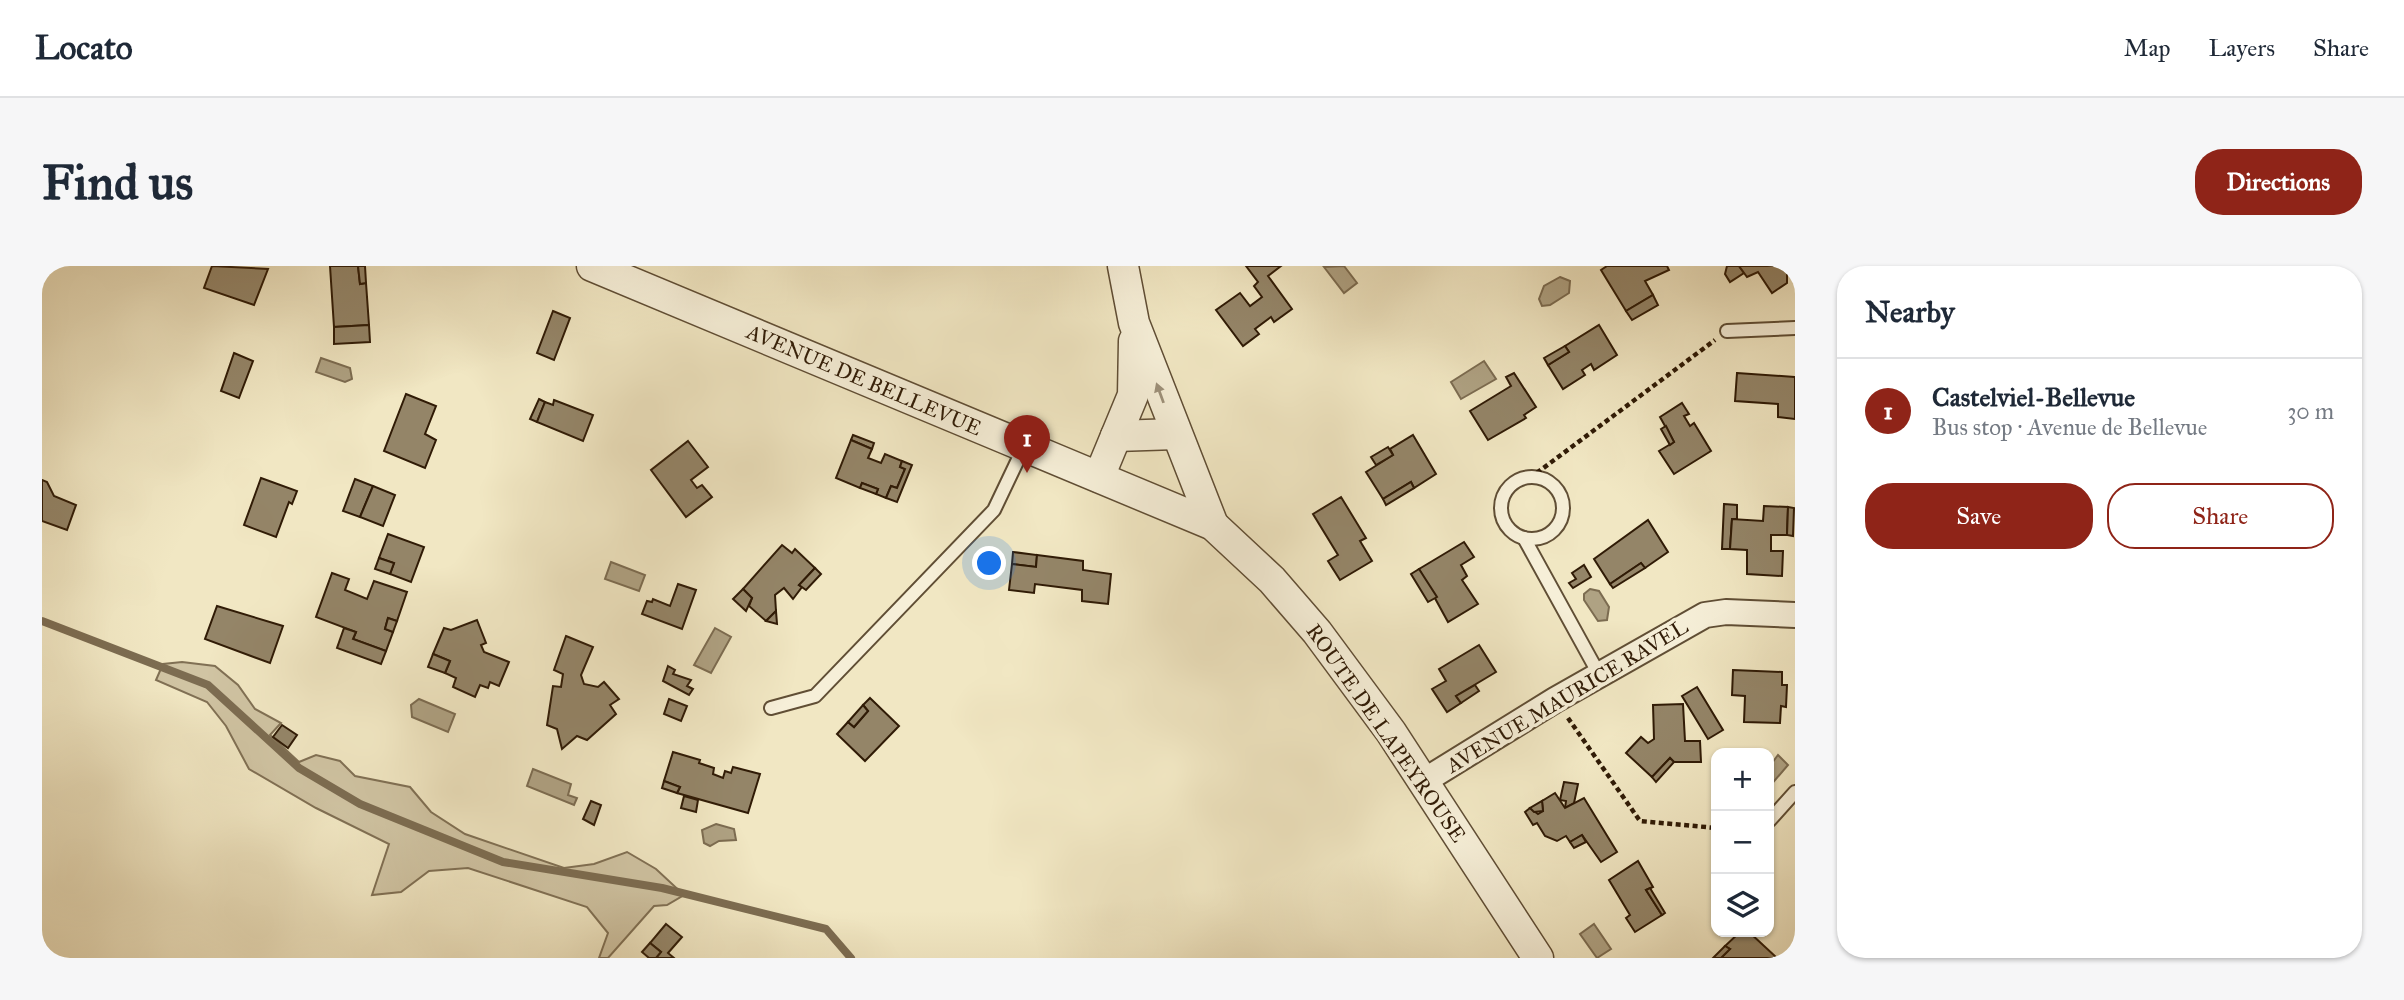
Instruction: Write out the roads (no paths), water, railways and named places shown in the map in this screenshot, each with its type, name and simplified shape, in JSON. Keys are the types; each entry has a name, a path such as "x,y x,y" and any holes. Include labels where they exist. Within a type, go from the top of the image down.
{"street":[{"name":"AVENUE DE BELLEVUE","path":"592,266 1213,525"},
{"path":"1123,266 1134,323 1175,434 1213,525"},
{"path":"1099,477 1133,395 1134,323"},
{"path":"1116,436 1175,434"},
{"name":"ROUTE DE LAPEYROUSE","path":"1213,525 1272,580 1317,632 1424,781 1538,958"},
{"name":"AVENUE MAURICE RAVEL","path":"1424,781 1555,700 1705,615 1726,612 1795,615"}],"lane":[{"path":"1727,331 1795,328"},
{"path":"771,708 816,696 995,510 1024,447"},
{"path":"1524,538 1545,536 1554,530 1563,511 1558,491 1541,479 1530,478 1512,485 1506,492 1501,510 1508,528 1524,538 1600,676"},
{"path":"1774,815 1795,792"}],"waterway":[{"path":"42,621 208,685 299,768 360,804 503,862 662,888 826,929 851,958"}],"place":[{"name":"Castelviel-Bellevue","path":"1027,473"}]}
